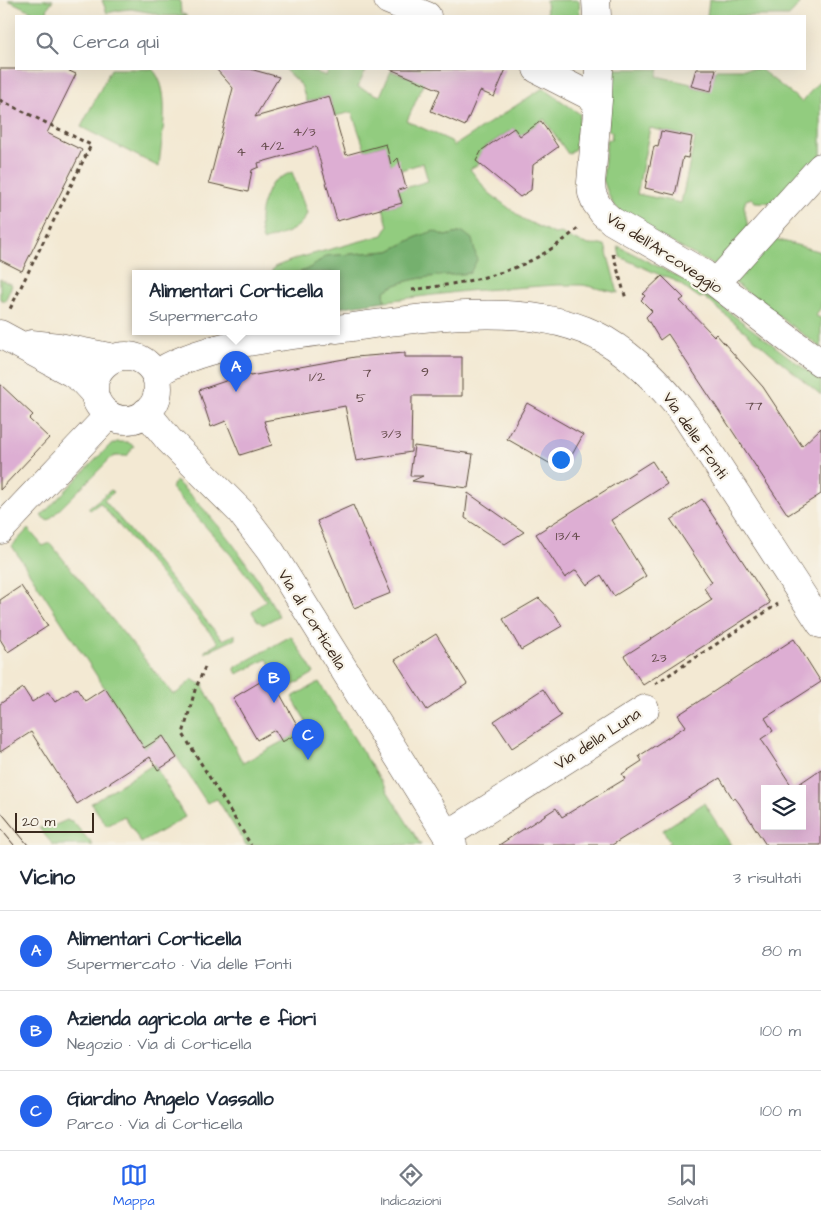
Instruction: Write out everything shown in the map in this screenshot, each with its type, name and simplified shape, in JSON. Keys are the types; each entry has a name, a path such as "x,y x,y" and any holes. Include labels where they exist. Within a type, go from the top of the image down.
{"street":[{"path":"388,0 425,15"},
{"path":"596,0 597,15"},
{"path":"539,70 598,100"},
{"name":"Via dell'Arcoveggio","path":"598,70 598,100 590,183 596,203 603,213 619,227 691,266 716,283 821,363"},
{"path":"716,283 821,167"},
{"name":"Via delle Fonti","path":"340,329 472,315 506,315 564,323 586,331 624,352 662,387 685,415 821,624"},
{"path":"7,327 31,344 59,347 114,358"},
{"path":"7,327 81,379 102,404 127,420 134,419 153,405 158,385 155,374 144,362 137,358 128,356 109,360 99,371 94,385 102,404"},
{"path":"155,374 167,366 186,358 289,335"},
{"path":"0,530 102,404"},
{"name":"Via di Corticella","path":"146,412 169,440 240,512 271,552 450,840"},
{"name":"Via della Luna","path":"450,840 644,708"}],"path":[{"path":"0,100 91,144 7,327"},
{"path":"404,291 467,282 509,271 548,253 584,223"},
{"path":"613,252 626,299"},
{"name":"Via della Luna","path":"644,708 650,687 786,599"},
{"path":"205,667 195,690 182,734 251,845"}],"green space":[{"path":"8,0 53,0 48,7 46,15 39,15"},
{"path":"102,0 180,0 181,13 185,15 159,15 131,9 107,13"},
{"path":"546,0 579,0 580,15 547,15"},
{"path":"709,0 797,0 800,4 790,15 707,15"},
{"path":"110,70 153,70 158,78 164,101 159,167 81,127"},
{"path":"285,70 310,70 326,76 329,70 366,70 358,87 380,96 391,71 405,76 408,70 430,70 407,121 451,141 454,146 543,88 580,114 575,149 568,154 544,119 520,136 514,128 484,148 479,156 480,163 470,169 488,192 523,219 554,234 561,233 589,245 605,245 618,293 583,285 557,285 466,291 385,301 384,292 402,283 425,278 470,273 463,232 445,236 419,236 389,251 326,256 307,270 272,270 274,267 298,258 383,235 388,226 383,208 402,203 398,190 428,181 423,163 401,170 391,165 385,144 365,150 352,112 335,116 329,96 307,102 301,85"},
{"path":"610,70 659,70 657,76 691,84 691,86 710,91 716,70 761,70 802,102 821,79 821,156 778,203 755,202 752,198 746,200 744,206 749,233 723,262 713,265 628,219 613,204 603,179 607,139 611,140 612,132 608,131","holes":["650,128 695,138 681,203 637,194"]},
{"path":"292,172 307,213 295,228 263,241 260,217 270,186 274,181"},
{"path":"434,231 445,236 463,232 472,239 477,260 470,273 413,280 392,287 384,292 385,301 340,307 340,270 305,270 325,256 389,251 419,236"},
{"path":"772,238 821,252 821,307 816,316 821,318 821,348 735,283"},
{"path":"618,246 692,284 821,381 821,395 704,297 700,298 669,277 662,276 620,257"},
{"path":"0,279 12,285 5,301 0,299"},
{"path":"117,442 127,442 134,446 127,456 111,458 48,521 41,516 109,446"},
{"path":"176,481 206,511 233,544 279,616 264,624 257,620 252,612 266,600 231,555 171,488"},
{"path":"111,490 114,492 104,500 221,638 223,640 235,634 235,639 205,653 205,651 218,643 217,641 100,503 90,510 88,508"},
{"path":"28,529 43,546 50,543 173,694 177,693 192,679 204,684 203,686 243,763 309,727 292,697 319,682 421,845 246,845 217,799 207,803 163,736 144,748 12,546"},
{"path":"291,636 314,673 285,690 267,659 237,674 234,668"},
{"path":"154,764 185,817 141,843 124,816 107,826 91,803"},
{"path":"704,803 731,845 666,845 670,842 663,830"},
{"path":"67,820 72,821 93,845 53,845 39,828 51,827"}],"building":[{"path":"0,69 67,70 76,74 47,133 82,150 22,271 0,260"},
{"path":"217,70 254,70 279,77 255,117 329,96 346,155 386,144 391,165 398,158 406,188 398,190 402,203 337,221 316,147 258,163 259,167 252,170 248,192 209,183 233,88"},
{"path":"392,70 506,70 494,97 480,91 465,126 431,111 440,90"},
{"path":"696,70 716,70 711,91 691,86"},
{"path":"541,121 558,147 533,165 531,190 520,197 476,161 482,150 514,128 520,136"},
{"path":"661,131 692,137 688,158 683,157 675,195 645,188 654,146 658,147"},
{"path":"662,276 684,298 680,301 714,336 716,334 763,387 802,446 821,428 821,494 788,515 668,334 660,340 646,317 652,311 641,300 645,296 643,294"},
{"path":"405,353 405,357 462,357 462,396 412,396 411,452 356,461 345,406 264,421 272,445 240,455 226,421 211,427 199,390 249,373 250,376 355,357"},
{"path":"0,384 33,415 29,419 49,438 0,490"},
{"path":"527,403 583,435 563,471 507,439"},
{"path":"414,446 473,454 468,488 412,481 423,476 410,476"},
{"path":"652,461 667,484 611,520 646,576 614,596 601,575 587,585 576,570 565,578 536,534"},
{"path":"468,493 524,532 505,544 465,518"},
{"path":"702,499 770,603 643,685 624,656 712,600 704,588 712,582 671,520"},
{"path":"353,505 391,593 354,608 317,521"},
{"path":"21,586 48,626 8,652 0,639 0,600"},
{"path":"539,598 556,616 562,626 521,650 503,619"},
{"path":"436,634 467,684 427,710 395,660"},
{"path":"794,639 821,682 765,718 773,731 761,739 791,785 761,785 761,830 806,830 806,785 797,785 821,769 821,845 766,845 739,803 735,798 733,799 720,778 612,845 499,845 556,808 562,817 625,779 622,774 642,761 639,756 686,726 678,715"},
{"path":"270,676 301,732 282,742 275,730 257,740 233,698"},
{"path":"23,688 32,702 48,692 55,702 76,688 85,701 105,688 144,748 163,736 177,758 158,770 150,757 77,804 31,732 0,752 0,704"},
{"path":"543,689 561,716 512,748 494,721"}],"tram line":[{"path":"0,811 28,845"},
{"path":"0,828 14,845"}],"place":[{"name":"Alimentari Corticella","path":"236,392"},
{"name":"Azienda agricola arte e fiori","path":"274,703"},
{"name":"Giardino Angelo Vassallo","path":"308,760"}]}
